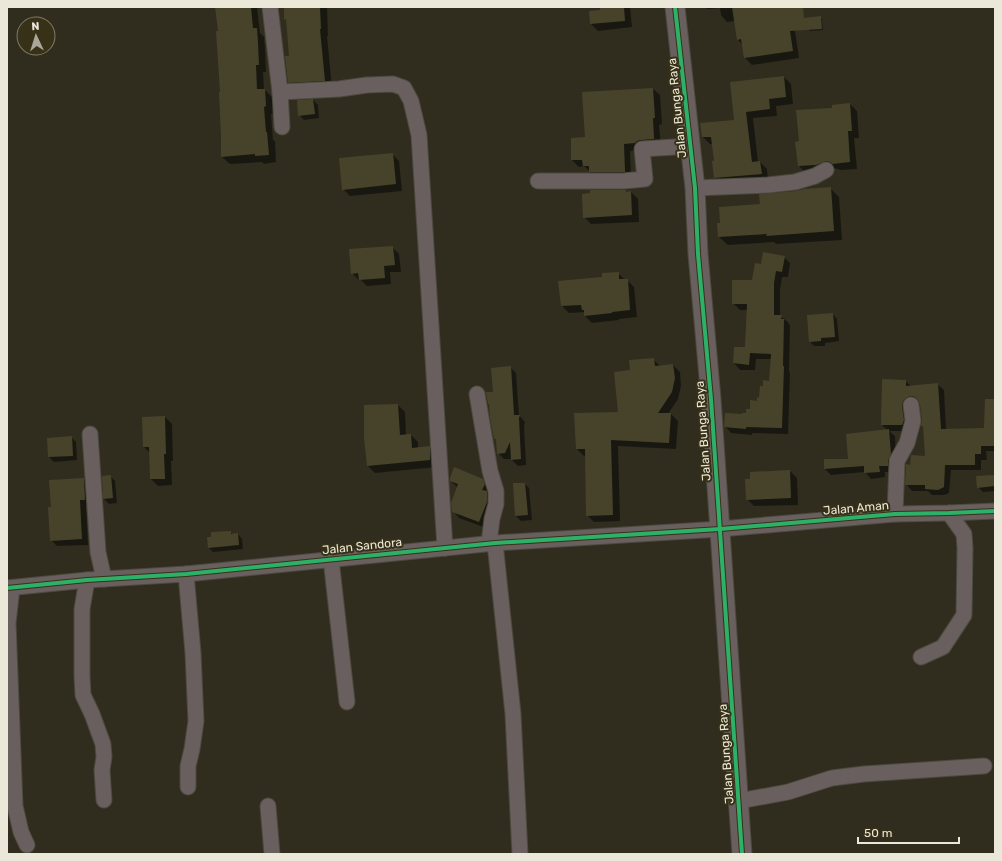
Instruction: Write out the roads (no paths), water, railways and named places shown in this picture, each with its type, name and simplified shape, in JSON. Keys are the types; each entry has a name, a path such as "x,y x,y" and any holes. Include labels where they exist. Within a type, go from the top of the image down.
{"street":[{"path":"270,7 280,92 282,127"},
{"name":"Jalan Bunga Raya","path":"675,7 695,188 698,254 711,399 742,854"},
{"path":"280,92 393,84 404,88 411,101 419,135 445,548"},
{"path":"538,181 623,181 645,179 642,149 691,146"},
{"path":"695,188 768,185 795,182 815,176 826,170"},
{"path":"477,394 490,471 496,491 496,504 492,519 492,543 513,714 520,854"},
{"path":"895,514 897,461 906,443 913,421 911,405"},
{"path":"90,434 98,552 104,579"},
{"name":"Jalan Aman","path":"720,529 895,514 995,510"},
{"path":"921,658 943,647 964,615 964,534 949,513"},
{"name":"Jalan Sandora","path":"9,588 87,580 186,574 492,543 720,529"},
{"path":"331,559 347,702"},
{"path":"186,574 193,653 196,721 188,766 188,786"},
{"path":"87,580 82,609 82,689 102,744 104,757 102,770 104,800"},
{"path":"9,588 8,623 15,806 21,832 27,845"},
{"path":"739,801 788,792 832,778 864,774 984,766"},
{"path":"268,806 272,854"}]}
